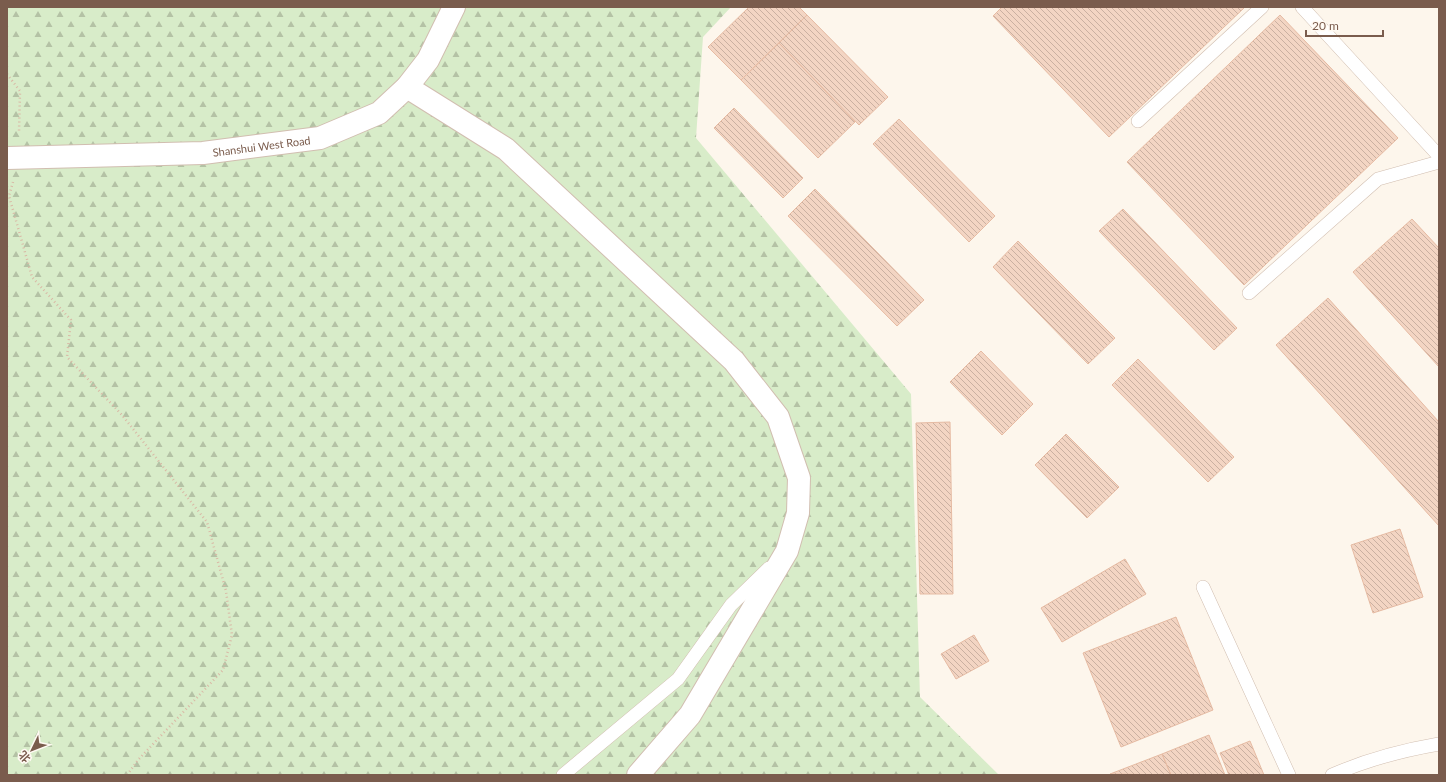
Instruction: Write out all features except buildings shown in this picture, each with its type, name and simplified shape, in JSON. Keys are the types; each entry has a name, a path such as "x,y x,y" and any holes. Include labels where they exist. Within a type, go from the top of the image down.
{"street":[{"name":"Shanshui West Road","path":"13,157 203,153 320,138 379,113 407,87 428,60 454,7"},
{"path":"407,87 506,148 734,361 778,417 799,478 798,513 787,551 690,715 638,775"}],"lane":[{"path":"1138,121 1262,7"},
{"path":"1302,7 1439,156"},
{"path":"1249,293 1378,179 1439,162"},
{"path":"563,775 678,679 731,605 787,551"},
{"path":"1203,587 1289,775"},
{"path":"1332,775 1346,769 1418,747 1439,744"}],"path":[{"path":"7,74 20,92 9,196 32,277 71,320 67,357 122,415 207,522 226,591 232,635 224,670 138,760 127,775"}],"green space":[{"path":"7,7 731,7 703,37 696,138 911,394 920,697 999,775 7,775"}]}
